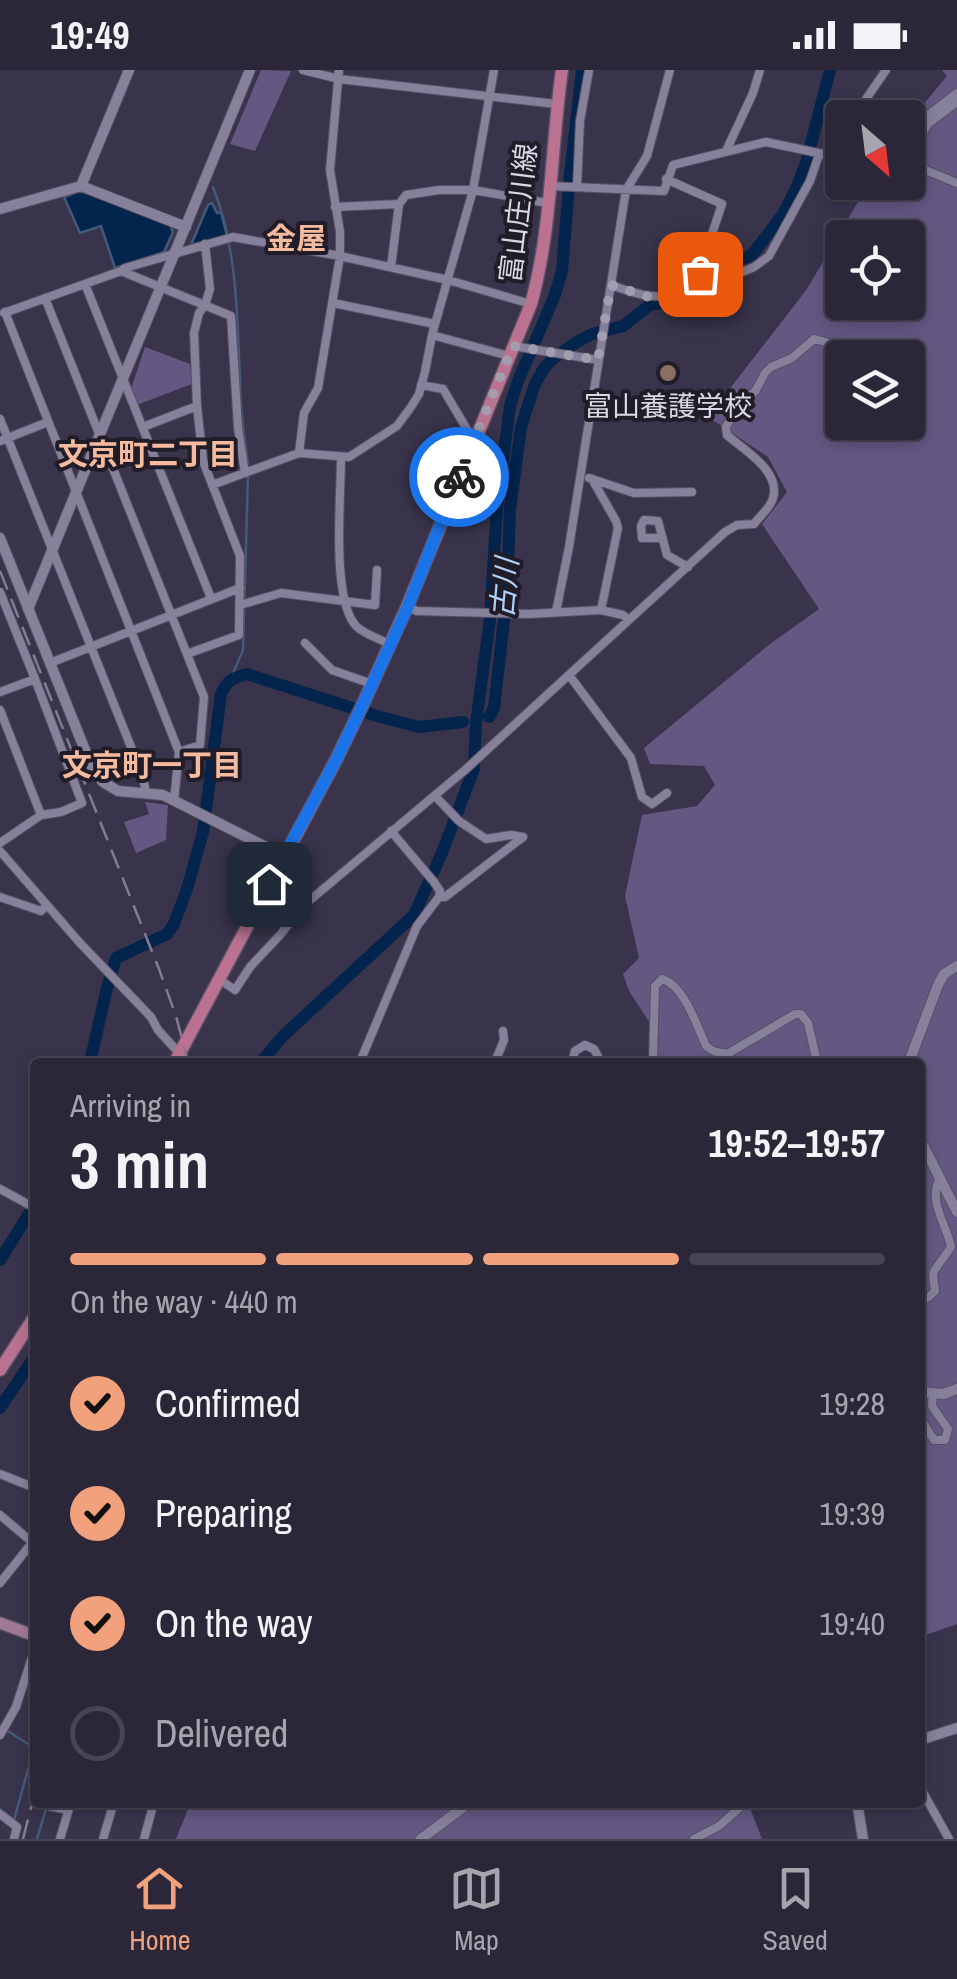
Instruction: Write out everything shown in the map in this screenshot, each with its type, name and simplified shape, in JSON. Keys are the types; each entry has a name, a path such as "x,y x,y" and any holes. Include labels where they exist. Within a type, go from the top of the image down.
{"main road":[{"name":"富山庄川線","path":"178,1058 360,710 515,350 540,274 547,203 555,187 556,104 562,70"},
{"path":"0,1370 29,1336"},
{"path":"0,1623 30,1634"}],"street":[{"path":"81,186 129,70"},
{"path":"28,609 250,70"},
{"path":"303,70 556,104"},
{"path":"212,485 299,452 349,457 397,426 411,407 422,384 473,190 494,70"},
{"path":"576,187 588,70"},
{"path":"556,612 626,190 647,156 670,70"},
{"path":"726,151 760,70"},
{"path":"865,100 886,70"},
{"path":"299,452 304,413 318,388 340,256 330,170 339,74"},
{"path":"925,117 957,93"},
{"path":"957,102 929,124 908,154 918,167 957,183"},
{"path":"555,187 664,190 673,164 766,142 825,156"},
{"path":"697,274 719,282 769,256 825,150"},
{"path":"666,179 722,204 712,234"},
{"path":"0,209 81,186 186,227"},
{"path":"391,267 398,204 406,195 473,190 547,203"},
{"path":"335,208 398,204"},
{"path":"174,801 179,752 2,313 125,268 232,236 391,267 531,304"},
{"path":"187,654 238,635 240,605 240,556 202,461 194,333 210,289 205,244"},
{"path":"611,285 649,297 675,294 697,274 702,249"},
{"path":"121,272 231,316 245,473"},
{"path":"85,284 211,598"},
{"path":"45,298 204,697 200,745 179,752"},
{"path":"333,303 435,324"},
{"path":"432,335 598,360"},
{"path":"220,979 235,990 302,906 466,770 725,532 737,525 754,524 773,502 772,478 727,435 726,426 756,390 764,373 796,355 814,339 825,342"},
{"path":"422,384 443,389 475,438"},
{"path":"142,427 197,406"},
{"path":"0,419 4,439 143,776 146,794"},
{"path":"4,439 48,422"},
{"path":"341,458 343,600 358,628 390,644"},
{"path":"580,476 634,494 692,492"},
{"path":"592,479 618,528 601,610"},
{"path":"0,538 93,770 103,782 118,791 162,796 284,856"},
{"path":"662,538 667,555 688,567"},
{"path":"240,605 281,592 375,605 378,570"},
{"path":"50,663 240,588"},
{"path":"0,592 82,803 61,812 41,814 0,843"},
{"path":"408,606 417,611 601,610 629,620"},
{"path":"305,643 332,670 372,684"},
{"path":"570,675 630,758 642,798 652,804 668,793"},
{"path":"0,692 34,679"},
{"path":"0,710 41,814"},
{"path":"435,796 459,821 486,839 523,837 445,897 439,897"},
{"path":"362,1058 416,926 440,891 392,832"},
{"path":"0,851 151,1017 178,1058"},
{"path":"0,897 41,912 47,906"},
{"path":"911,1058 938,985 944,974 956,966"},
{"path":"653,1058 655,986 662,979 679,991 711,1050 729,1053 801,1014 808,1022 816,1058"},
{"path":"498,1058 503,1031"},
{"path":"573,1058 585,1045 599,1058"},
{"path":"925,1151 957,1212"},
{"path":"925,1299 935,1290 934,1271 951,1247 936,1204 934,1190 939,1180"},
{"path":"0,1189 30,1206"},
{"path":"925,1426 934,1440 944,1440 948,1430 926,1393 944,1394 957,1388"},
{"path":"0,1474 30,1486"},
{"path":"0,1514 30,1537"},
{"path":"0,1583 30,1545"},
{"path":"0,1735 16,1707 30,1664"},
{"path":"925,1738 957,1728"},
{"path":"925,1796 949,1839"},
{"path":"60,1839 68,1808"},
{"path":"104,1839 112,1808"},
{"path":"144,1839 152,1808"},
{"path":"421,1839 462,1808"},
{"path":"694,1839 719,1826 739,1808"},
{"path":"857,1808 863,1839"},
{"path":"0,1814 17,1827 14,1839"}],"shaded area":[{"path":"261,70 291,71 255,151 230,144"},
{"path":"942,70 957,70 957,1624 925,1635 925,1058 656,1058 659,1037 629,991 623,974 639,958 625,896 642,815 697,806 715,785 704,766 650,764 644,748 770,644 819,609 762,524 787,492 768,457 708,417 807,289 825,258 825,320 925,320 925,220 847,220 859,200 925,200 925,103 947,76"},
{"path":"145,347 190,364 192,384 134,406 131,389"},
{"path":"145,802 168,805 166,840 136,853 124,822 149,814"},
{"path":"750,1808 762,1839 176,1839 188,1809"}],"water":[{"path":"90,192 170,225 173,232 164,252 115,268 101,226 80,233 64,197"},
{"path":"212,203 217,213 221,212 227,236 191,245 208,205"}],"waterway":[{"path":"264,1058 283,1036 414,915 474,769 510,406 562,271 582,70"},
{"name":"古川","path":"489,717 494,708 507,593 510,509 521,427 535,384 544,368 577,342 623,326 651,304 679,303 718,269 752,255 784,213 798,184 830,70"},
{"path":"213,187 233,266 248,466"},
{"path":"231,678 243,650 248,474"},
{"name":"古川","path":"91,1058 116,958 167,934 187,889 203,832 221,694 228,683 247,674 419,727 463,722"},
{"name":"古川","path":"0,1260 30,1212"},
{"path":"0,1408 30,1363"},
{"path":"8,1731 30,1745"},
{"path":"0,1809 14,1820 30,1762"},
{"path":"37,1839 46,1809"}],"railway":[{"path":"0,571 159,969 187,1058"},
{"path":"23,1839 31,1808"}],"way so far":[{"path":"459,477 513,346 598,360 611,285 649,297 675,294 694,272 700,274"}],"place":[{"name":"富山養護学校","path":"668,373"}],"district":[{"name":"金屋","path":"296,239"},
{"name":"文京町二丁目","path":"148,455"},
{"name":"文京町一丁目","path":"152,766"}],"route":[{"path":"269,884 363,704 408,606 459,477"}]}
